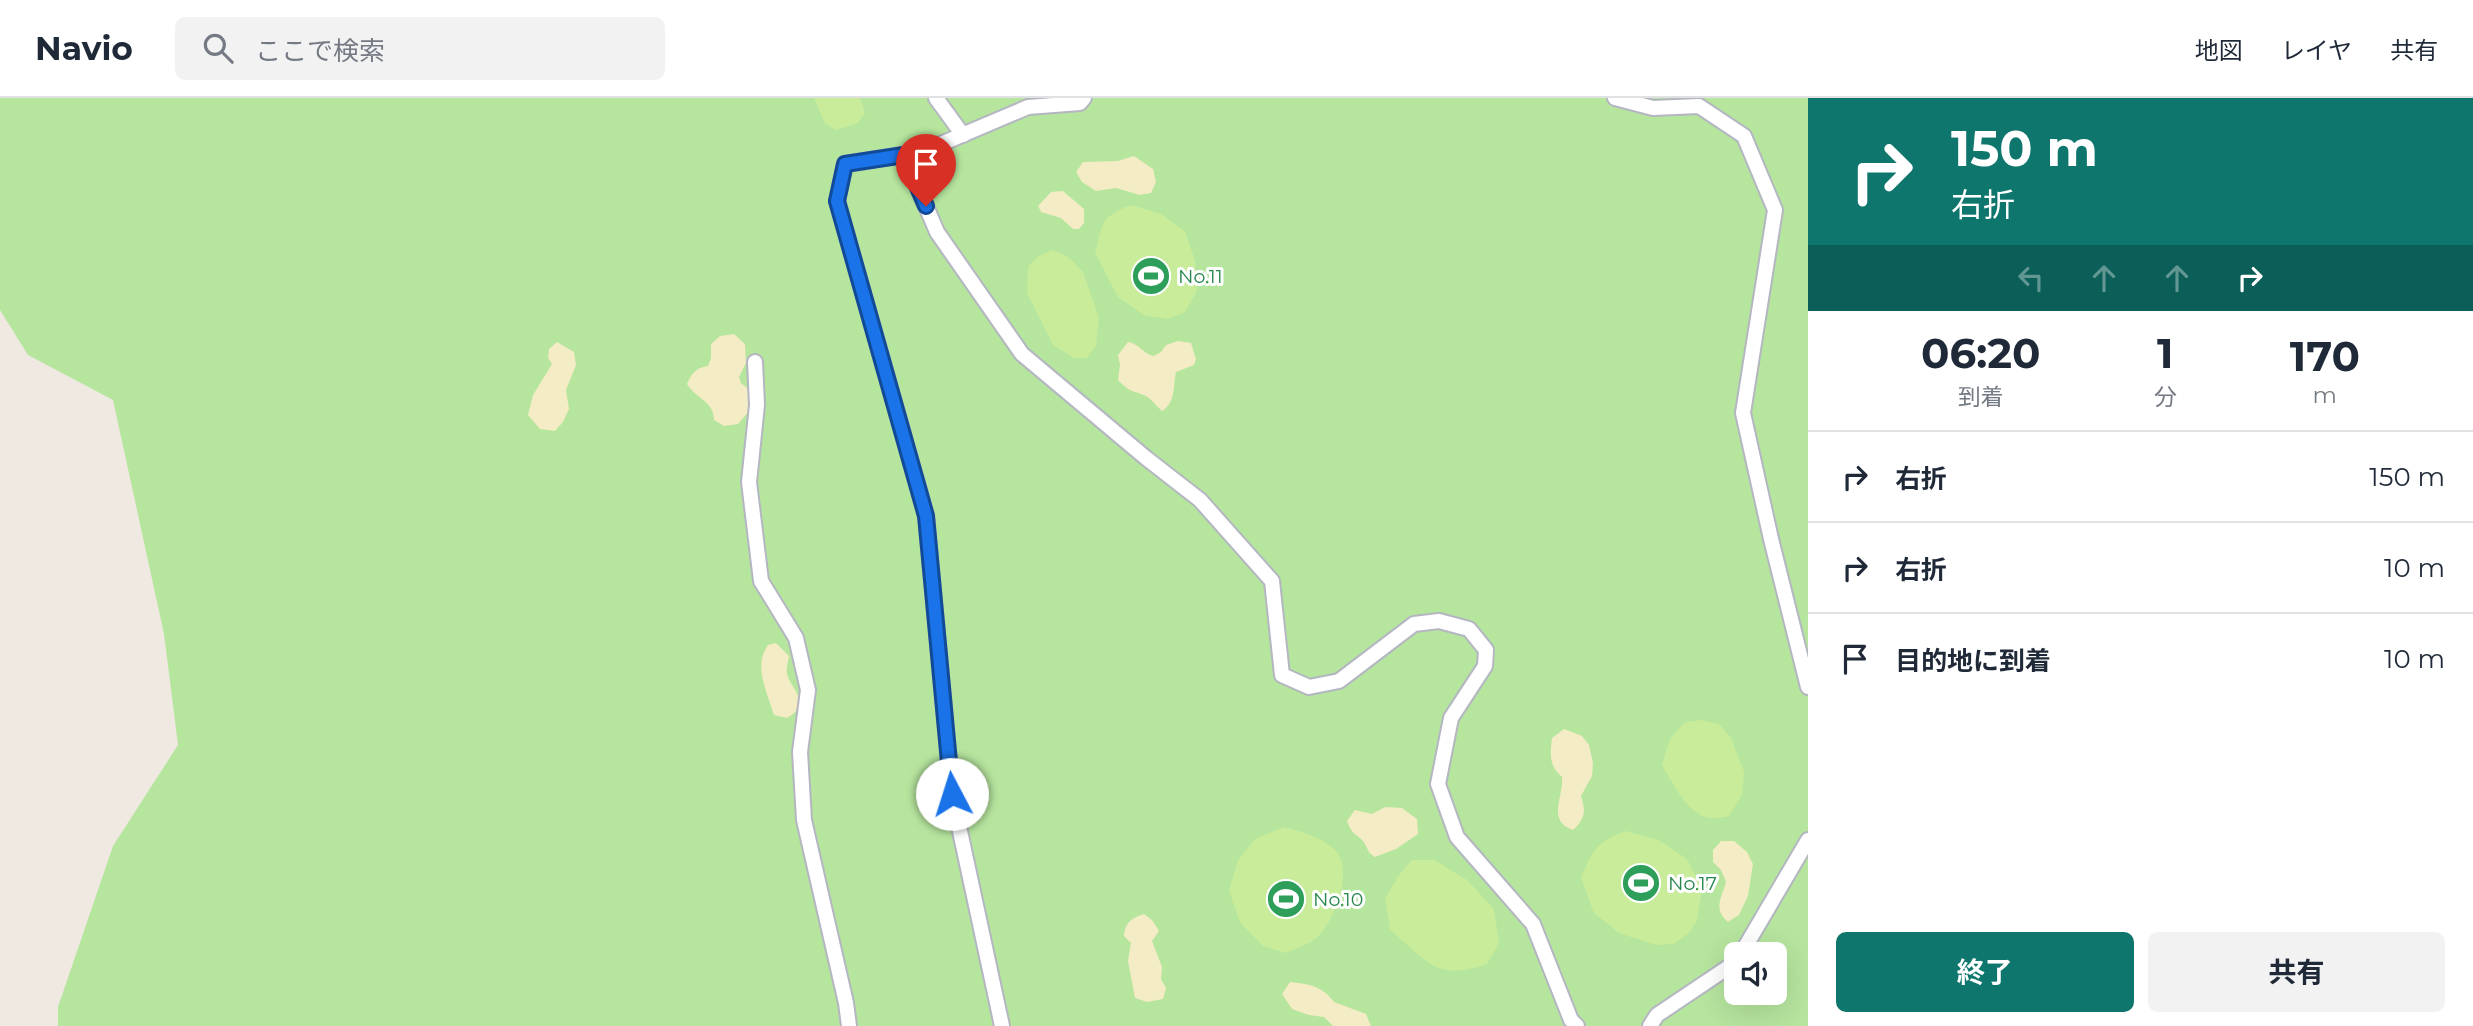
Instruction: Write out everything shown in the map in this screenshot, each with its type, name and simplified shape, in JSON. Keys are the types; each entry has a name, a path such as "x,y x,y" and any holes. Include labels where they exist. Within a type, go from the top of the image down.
{"lane":[{"path":"936,98 963,135"},
{"path":"1002,1026 952,794 926,516 837,201 845,164 922,152 963,135 1025,102 1080,103 1084,98"},
{"path":"1615,98 1653,108 1699,106 1744,136 1775,210 1743,413 1808,688"},
{"path":"904,155 937,232 1022,354 1200,500 1272,581 1282,674 1309,687 1339,681 1414,624 1439,621 1469,629 1486,650 1485,666 1451,718 1438,784 1457,837 1533,924 1571,1020 1577,1026"},
{"path":"754,362 757,405 749,482 761,581 796,638 808,690 800,752 804,820 849,1026"},
{"path":"1748,942 1808,840"},
{"path":"1650,1026 1657,1015 1724,970"}],"green space":[{"path":"0,98 1808,98 1808,1026 58,1026 58,1007 113,846 178,745 164,634 113,400 28,355 0,310"},
{"path":"814,98 860,98 865,113 858,123 836,130 825,123"},
{"name":"No.11","path":"1131,205 1161,214 1185,231 1195,261 1197,291 1185,312 1168,319 1144,315 1118,297 1095,253 1104,222 1113,213"},
{"path":"1053,250 1070,258 1083,272 1099,318 1096,345 1087,358 1074,358 1053,345 1027,293 1028,267 1037,257"},
{"name":"No.17","path":"1701,720 1719,724 1731,738 1744,772 1742,795 1729,816 1714,818 1696,812 1682,798 1662,765 1670,739 1685,722"},
{"name":"No.10","path":"1284,827 1310,835 1334,849 1343,868 1341,892 1326,927 1313,940 1286,953 1263,946 1240,922 1229,890 1238,860 1255,839"},
{"name":"No.17","path":"1625,831 1659,840 1687,859 1702,889 1697,921 1688,934 1673,944 1656,945 1619,933 1594,913 1581,878 1601,843"},
{"name":"No.10","path":"1412,860 1434,860 1467,880 1494,909 1499,943 1487,964 1455,971 1443,969 1424,959 1390,930 1385,899 1399,875"}],"sand":[{"path":"1134,156 1153,169 1156,182 1151,193 1140,195 1116,188 1096,191 1082,182 1076,172 1083,162 1118,161"},
{"path":"1063,191 1084,209 1084,223 1079,229 1073,229 1061,218 1041,212 1038,206 1051,192"},
{"path":"734,334 745,344 746,363 739,377 741,383 752,392 751,409 738,424 724,426 714,420 708,404 687,384 694,372 708,366 711,344 720,336"},
{"path":"1178,341 1191,343 1196,359 1194,365 1176,372 1172,399 1162,411 1149,398 1131,390 1118,380 1118,355 1128,342 1154,356 1166,345"},
{"path":"557,342 574,352 576,365 566,390 569,409 555,431 540,429 528,415 533,395 552,364 548,358 549,349"},
{"path":"776,643 789,656 787,674 799,702 799,707 787,718 774,715 761,670 768,645"},
{"path":"1564,729 1582,736 1589,745 1593,763 1592,776 1581,796 1583,814 1573,830 1560,821 1558,815 1562,777 1555,769 1551,755 1552,738"},
{"path":"1385,807 1402,808 1417,819 1418,834 1396,849 1375,857 1351,830 1347,821 1355,810 1372,814"},
{"path":"1721,841 1734,841 1747,852 1753,864 1748,896 1739,915 1728,922 1719,908 1726,882 1721,870 1713,862 1713,850"},
{"path":"1144,914 1159,931 1152,941 1162,967 1161,979 1166,988 1163,999 1147,1002 1135,998 1128,961 1131,943 1124,936 1130,921"},
{"path":"1290,982 1315,987 1325,992 1334,1002 1366,1014 1371,1026 1333,1026 1324,1017 1292,1009 1282,994"}],"place":[{"name":"No.11","path":"1151,276"},
{"name":"No.17","path":"1641,883"},
{"name":"No.10","path":"1286,899"}],"route":[{"path":"926,206 904,155 845,164 837,201 926,516 952,794"}]}
